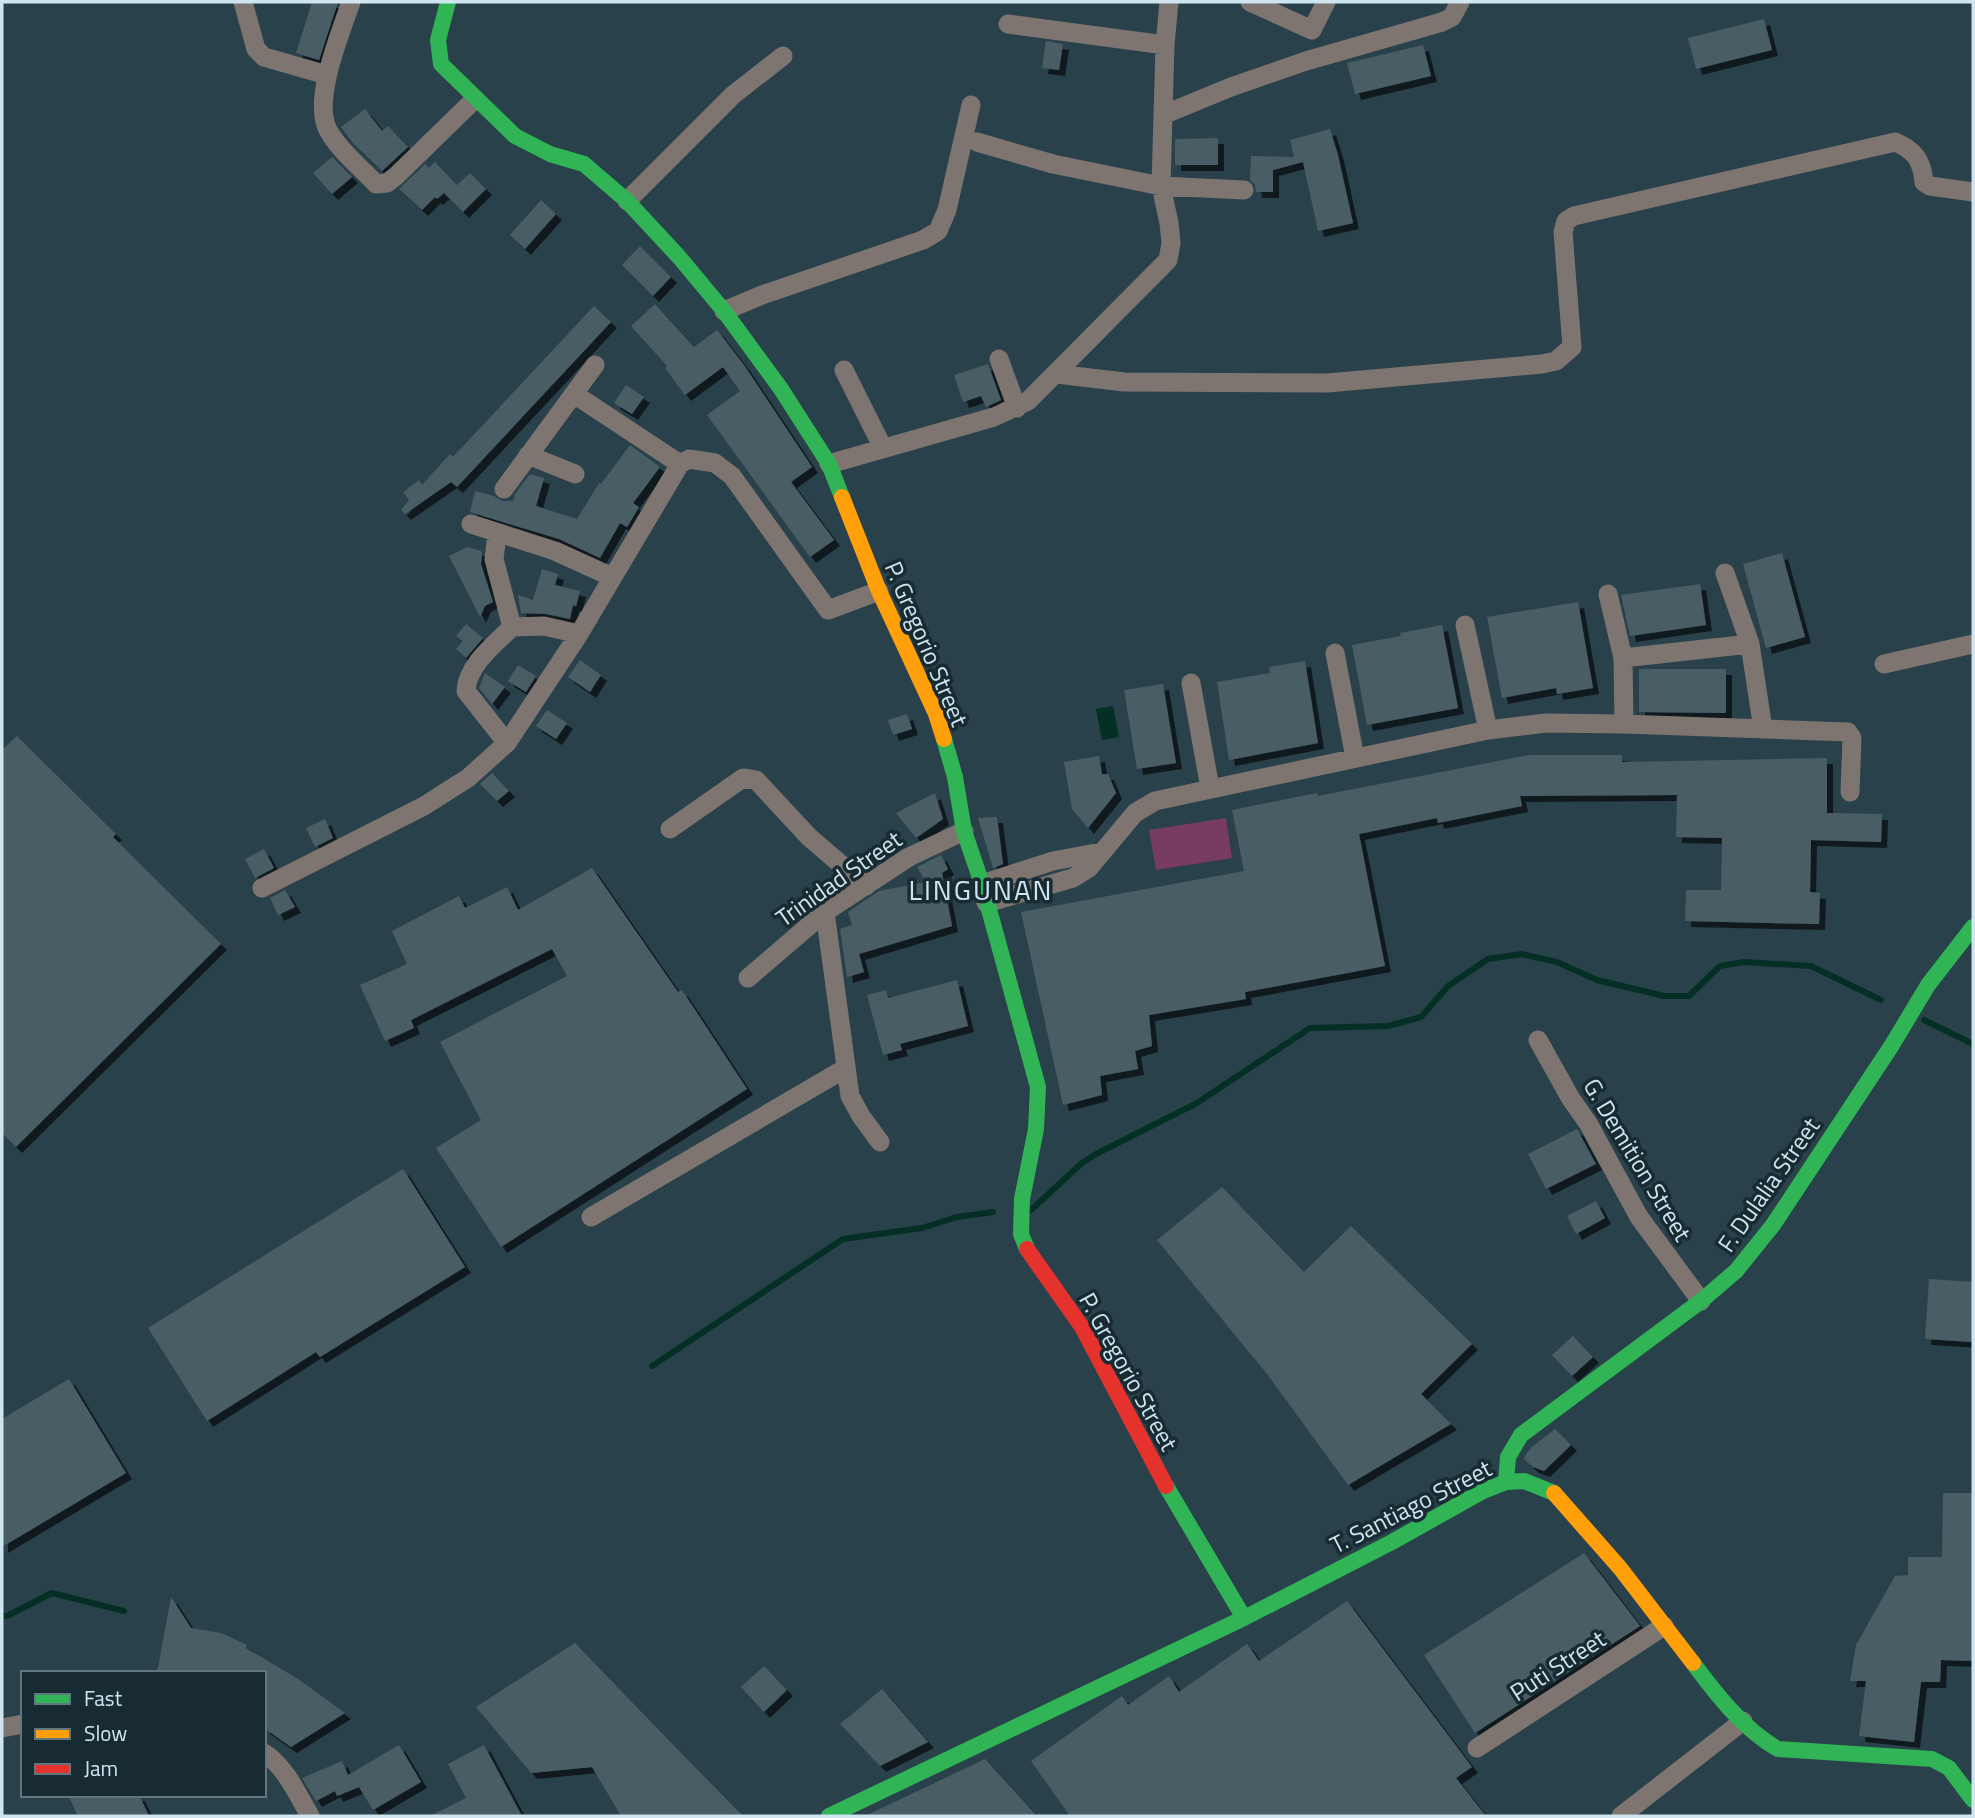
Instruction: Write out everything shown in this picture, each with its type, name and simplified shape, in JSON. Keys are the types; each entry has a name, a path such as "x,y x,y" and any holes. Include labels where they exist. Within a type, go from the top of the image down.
{"street":[{"path":"243,2 259,54 327,75"},
{"path":"351,2 327,75 324,117 328,130 376,184 387,183 396,176 475,99"},
{"name":"P. Gregorio Street","path":"448,2 436,39 441,64 515,136 550,153 583,164 627,201 724,311 781,389 829,464 879,591 936,714 955,777 964,831 1038,1087 1035,1129 1022,1199 1021,1234 1027,1249 1082,1327 1158,1474 1244,1618"},
{"path":"829,464 1017,408 1057,374 1168,260 1171,243 1161,186 1165,45 1169,2"},
{"path":"1306,61 1306,42 1326,2"},
{"path":"1163,115 1231,86 1306,61 1442,22 1452,17 1460,2"},
{"path":"1260,4 1312,30"},
{"path":"1008,24 1165,45"},
{"path":"627,201 733,95 783,55"},
{"path":"724,311 762,295 923,240 938,231 947,211 971,104"},
{"path":"977,142 1053,164 1161,186 1244,190"},
{"path":"1057,374 1124,382 1327,383 1542,364 1556,361 1572,347 1563,232 1566,221 1574,216 1895,142 1908,147 1919,157 1924,182 1930,186 1973,192"},
{"path":"999,359 1017,408"},
{"path":"503,489 595,365"},
{"path":"844,370 883,448"},
{"path":"574,394 680,464"},
{"path":"528,456 575,474"},
{"path":"262,888 424,806 467,778 507,743 579,634 680,464 689,459 715,463 732,476 828,610 879,591"},
{"path":"471,524 555,551 612,577"},
{"path":"497,534 494,559 512,627"},
{"path":"1725,573 1750,644 1763,729"},
{"path":"1608,594 1623,658 1623,724"},
{"path":"1465,625 1488,730"},
{"path":"507,743 466,691 467,683 481,658 512,627 544,626 579,634"},
{"path":"1623,658 1750,644"},
{"path":"1884,664 1973,645"},
{"path":"1335,653 1355,758"},
{"path":"1191,683 1210,788"},
{"path":"984,893 1027,891 1073,878 1089,868 1135,813 1155,801 1488,730 1546,723 1848,732 1852,738 1850,792"},
{"path":"670,829 743,778 749,778 755,780 809,837 866,886"},
{"name":"Trinidad Street","path":"748,978 825,912 909,857 964,831"},
{"path":"984,893 1020,871 1053,861 1101,852"},
{"path":"1020,871 1027,891"},
{"path":"825,912 850,1096 880,1142"},
{"name":"F. Dulalia Street","path":"1506,1482 1506,1460 1511,1446 1521,1435 1701,1301 1737,1271 1773,1225 1892,1045 1928,985 1973,927"},
{"name":"G. Demition Street","path":"1538,1040 1571,1099 1588,1123 1639,1217 1701,1301"},
{"path":"591,1217 846,1069"},
{"name":"T. Santiago Street","path":"829,1816 1244,1618 1392,1542 1483,1491 1506,1482 1524,1481 1553,1492 1620,1568 1710,1686 1762,1740 1778,1749 1932,1759 1949,1768 1973,1800"},
{"name":"Puti Street","path":"1477,1748 1664,1626"},
{"path":"1621,1816 1743,1721"},
{"path":"2,1728 21,1724"},
{"path":"266,1754 272,1758 310,1816"}],"shaded area":[{"path":"1113,706 1119,737 1102,740 1096,709"},
{"path":"1226,818 1232,858 1156,870 1149,830"}],"building":[{"path":"312,2 338,2 319,60 296,53"},
{"path":"1764,19 1772,50 1696,69 1688,38"},
{"path":"1046,41 1063,44 1059,70 1042,68"},
{"path":"1423,45 1431,76 1355,94 1347,63"},
{"path":"365,109 382,131 388,126 408,147 382,171 353,143 341,127"},
{"path":"1330,129 1353,223 1318,231 1303,162 1273,170 1273,192 1256,192 1255,185 1250,180 1251,156 1294,157 1290,140"},
{"path":"1218,138 1218,165 1175,165 1175,139"},
{"path":"332,157 352,177 332,194 313,173"},
{"path":"435,162 457,185 470,173 486,189 463,212 444,193 437,199 435,197 422,210 399,189 425,164 429,168"},
{"path":"541,200 556,214 525,249 510,235"},
{"path":"640,246 671,277 653,296 622,265"},
{"path":"655,304 694,347 717,330 744,365 812,467 791,482 834,540 810,557 707,415 740,391 723,367 685,395 665,368 667,366 631,326"},
{"path":"594,306 611,322 457,487 451,482 405,514 401,510 409,500 403,492 419,480 422,485 450,454 453,457"},
{"path":"988,364 1001,400 986,407 981,396 963,402 954,375"},
{"path":"626,385 644,397 632,414 614,403"},
{"path":"630,445 660,467 633,503 639,507 627,527 620,523 600,558 559,539 470,512 475,491 502,501 513,501 530,474 544,478 536,506 577,519 599,483 601,484"},
{"path":"467,547 481,551 481,564 493,602 485,606 480,617 449,556"},
{"path":"1782,553 1805,637 1766,648 1743,564"},
{"path":"542,569 558,574 555,585 580,591 570,619 521,613 518,595 533,600"},
{"path":"1700,584 1706,625 1630,636 1621,595"},
{"path":"1578,602 1593,688 1557,694 1556,688 1502,698 1487,617"},
{"path":"466,624 483,638 466,658 456,649 463,641 456,636"},
{"path":"1442,625 1458,708 1367,725 1352,645"},
{"path":"580,660 601,675 590,692 568,677"},
{"path":"1305,661 1318,743 1229,760 1217,682 1270,673 1269,667"},
{"path":"518,665 536,676 526,692 508,681"},
{"path":"1639,669 1726,669 1726,713 1639,712"},
{"path":"485,673 505,687 492,704 479,688"},
{"path":"1163,684 1176,763 1137,769 1124,690"},
{"path":"547,710 567,723 556,739 536,726"},
{"path":"907,714 912,729 893,735 888,720"},
{"path":"17,736 116,834 113,837 221,944 16,1147 2,1133 2,750"},
{"path":"1529,755 1622,755 1622,762 1827,758 1827,813 1882,814 1881,842 1811,840 1810,892 1820,893 1819,924 1685,921 1686,890 1721,890 1722,838 1676,837 1677,795 1520,796 1522,806 1438,823 1437,818 1359,834 1385,966 1245,992 1246,999 1149,1015 1152,1046 1135,1051 1138,1069 1100,1076 1102,1095 1063,1105 1021,912 1244,871 1232,810"},
{"path":"1099,756 1102,774 1108,774 1116,793 1088,828 1072,809 1064,762"},
{"path":"492,773 509,791 497,801 480,784"},
{"path":"935,793 943,819 916,838 896,813"},
{"path":"997,817 1003,864 993,868 978,818"},
{"path":"325,819 333,838 315,847 306,828"},
{"path":"264,849 274,868 255,878 245,859"},
{"path":"941,855 948,869 942,873 952,926 859,954 864,972 847,977 840,929 852,925 848,912 879,891 926,882 917,867"},
{"path":"592,868 678,992 682,990 747,1089 501,1247 436,1148 481,1120 440,1042 567,976 552,949 411,1020 414,1028 385,1041 360,985 407,964 392,931 459,896 465,908 507,887 518,910"},
{"path":"285,890 295,907 278,915 270,898"},
{"path":"957,980 968,1026 900,1044 902,1050 883,1055 867,995 886,990 888,998"},
{"path":"1577,1129 1596,1164 1546,1189 1528,1154"},
{"path":"403,1169 465,1267 320,1357 316,1352 207,1421 148,1328"},
{"path":"1222,1187 1304,1272 1351,1226 1472,1344 1421,1394 1451,1424 1348,1485 1267,1374 1157,1240"},
{"path":"1596,1201 1605,1218 1576,1234 1567,1216"},
{"path":"1929,1279 1973,1282 1973,1342 1925,1339"},
{"path":"1573,1336 1593,1357 1572,1376 1552,1355"},
{"path":"69,1379 126,1473 2,1547 2,1419"},
{"path":"1555,1429 1571,1445 1544,1471 1533,1467 1524,1459 1526,1454"},
{"path":"1943,1493 1973,1493 1973,1661 1941,1660 1940,1682 1921,1682 1914,1742 1859,1736 1866,1681 1850,1681 1856,1645 1895,1576 1908,1575 1908,1557 1942,1557"},
{"path":"1584,1553 1640,1626 1475,1733 1424,1655"},
{"path":"171,1597 191,1628 221,1633 247,1645 246,1648 298,1679 345,1713 291,1747 266,1729 266,1671 157,1671"},
{"path":"1347,1601 1472,1767 1456,1778 1486,1816 1070,1816 1031,1761 1122,1696 1128,1705 1169,1676 1179,1692 1247,1644 1259,1661"},
{"path":"575,1643 743,1816 621,1816 592,1767 531,1773 476,1707"},
{"path":"764,1666 787,1690 764,1712 741,1687"},
{"path":"882,1689 928,1742 880,1766 840,1724"},
{"path":"399,1745 421,1782 373,1810 359,1787 337,1796 335,1791 316,1801 302,1778 342,1761 348,1775"},
{"path":"484,1745 522,1816 430,1816 466,1798 448,1764"},
{"path":"985,1759 1037,1816 865,1816"},
{"path":"69,1797 140,1797 149,1816 78,1816"}],"waterway":[{"path":"1031,1210 1082,1163 1197,1103 1310,1028 1388,1026 1421,1017 1448,986 1488,959 1522,954 1557,962 1597,980 1664,996 1689,996 1720,966 1744,962 1811,966 1881,1000"},
{"path":"1924,1020 1973,1044"},
{"path":"652,1366 843,1239 922,1228 957,1217 993,1212"},
{"path":"2,1616 52,1593 124,1611"}],"traffic: fast":[{"path":"448,2 438,40 441,64 515,136 550,154 584,164 627,201 679,257 724,311 781,389 829,464 842,497"},
{"path":"944,739 955,777 964,831 982,884 1038,1087 1036,1129 1022,1199 1021,1234 1027,1249"},
{"path":"1506,1482 1508,1457 1521,1435 1701,1301 1736,1271 1773,1225 1892,1045 1928,985 1973,927"},
{"path":"829,1816 1244,1618 1392,1542 1483,1491 1506,1482 1524,1481 1554,1493"},
{"path":"1166,1486 1244,1618"},
{"path":"1693,1663 1742,1722 1778,1749 1932,1759 1949,1768 1973,1800"}],"traffic: slow":[{"path":"842,497 879,591 936,714 944,739"},
{"path":"1554,1493 1620,1568 1693,1663"}],"traffic: jam":[{"path":"1027,1249 1082,1327 1166,1486"}],"district":[{"name":"LINGUNAN","path":"981,890"}]}
